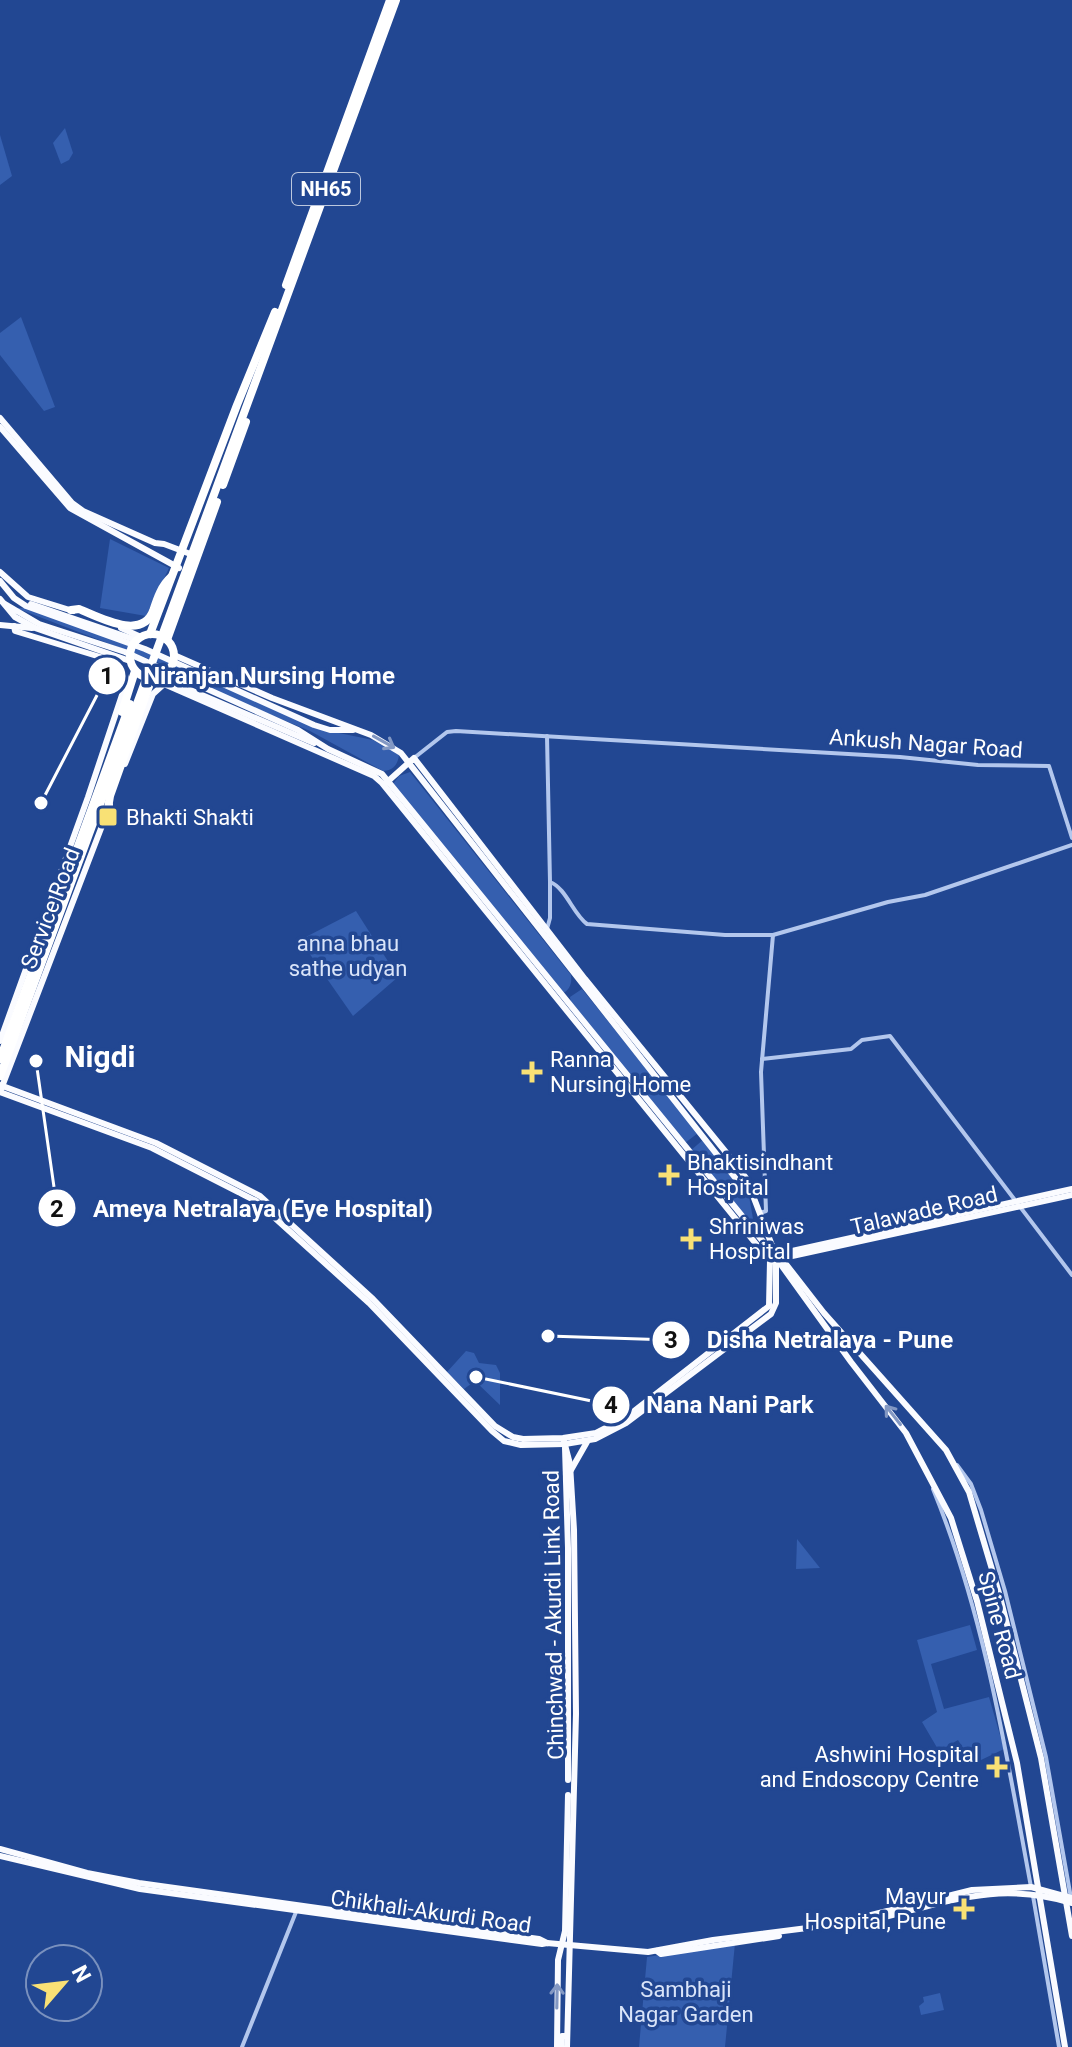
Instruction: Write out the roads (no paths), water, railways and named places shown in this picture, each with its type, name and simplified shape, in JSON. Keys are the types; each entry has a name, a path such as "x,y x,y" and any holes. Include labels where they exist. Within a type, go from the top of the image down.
{"highway":[{"name":"NH65","path":"0,1060 54,922 136,689 244,403 390,0"},
{"name":"NH65","path":"189,533 237,405 253,377 396,0"},
{"path":"108,808 156,678 170,668 174,655 167,640 253,399 253,377"},
{"path":"156,678 135,671 130,661 132,646 142,637 189,533"},
{"path":"72,610 79,609 127,626 141,624 150,619 164,583 173,572"},
{"path":"142,637 167,640"},
{"path":"88,797 94,788 135,671"},
{"name":"NH65","path":"0,1086 28,989"}],"main road":[{"path":"0,418 72,503 83,511 150,541 199,557"},
{"path":"0,427 70,508 146,550 173,572 192,574"},
{"path":"164,544 181,542 189,533"},
{"path":"146,550 150,541"},
{"path":"0,572 28,597 142,637"},
{"path":"0,581 14,598 41,612 145,649 314,725 341,731 356,729"},
{"path":"2,602 28,603 142,637"},
{"path":"2,602 15,617 35,628 130,661"},
{"path":"2,602 39,624 125,652 298,730 328,749"},
{"path":"0,625 120,663 127,680 88,797 54,922 0,1041"},
{"path":"14,628 35,628"},
{"path":"0,1086 152,1148 251,1198 369,1303 504,1441 521,1445 587,1442 626,1423 765,1320 776,1303 776,1257 751,1185 411,761 395,746 174,655"},
{"path":"156,678 377,770 386,783 411,761"},
{"name":"Service Road","path":"0,1086 54,922 108,808 153,694 159,686 173,687 386,783"},
{"path":"411,761 744,1189 752,1193"},
{"name":"Spine Road","path":"386,783 511,945 954,1462 976,1510 1041,1758 1070,1901 1072,1936"},
{"name":"Talawade Road","path":"776,1257 1072,1192"},
{"path":"564,1443 596,1433 625,1418 760,1314 769,1305 776,1257"},
{"name":"Spine Road","path":"795,1280 851,1362 906,1433 951,1518 977,1601 1017,1763 1062,2047"},
{"path":"571,1471 587,1442"},
{"name":"Chinchwad - Akurdi Link Road","path":"564,1443 571,1471 574,1530 576,1714 571,1928 565,1945"},
{"name":"Chinchwad - Akurdi Link Road","path":"564,1443 569,1761 565,1945"},
{"name":"Chikhali-Akurdi Road","path":"0,1849 126,1883"},
{"name":"Chikhali-Akurdi Road","path":"0,1856 126,1883 539,1939 584,1948 657,1951 661,1954 835,1928 973,1895 1036,1890 1070,1901"},
{"path":"562,2047 567,2036 565,1945"},
{"path":"562,2047 558,1960 565,1945"}],"street":[{"path":"411,761 451,731 547,736 550,882 547,930"},
{"name":"Ankush Nagar Road","path":"547,736 978,765 1049,766 1072,838"},
{"path":"550,882 557,885 570,906 587,924 725,935 773,935 888,902 925,895 1072,845"},
{"path":"760,1213 766,1211 762,1059 773,935"},
{"path":"762,1059 851,1049 862,1040 890,1036 1071,1273"},
{"name":"Spine Road","path":"954,1462 963,1471 977,1498 1005,1591 1046,1757 1070,1901"},
{"name":"Spine Road","path":"933,1481 932,1487 952,1534 972,1603 1036,1890"},
{"path":"242,2047 298,1908"}],"place":[{"name":"Niranjan Nursing Home","path":"41,803"},
{"name":"Bhakti Shakti","path":"108,817"},
{"name":"Ameya Netralaya (Eye Hospital)","path":"36,1061"},
{"name":"Ranna Nursing Home","path":"532,1072"},
{"name":"Bhaktisindhant Hospital","path":"669,1175"},
{"name":"Shriniwas Hospital","path":"691,1239"},
{"name":"Disha Netralaya - Pune","path":"548,1336"},
{"name":"Nana Nani Park","path":"476,1377"},
{"name":"Ashwini Hospital and Endoscopy Centre","path":"997,1767"},
{"name":"Mayur Hospital, Pune","path":"964,1909"}],"district":[{"name":"Nigdi","path":"100,1057"}],"park label":[{"name":"anna bhau sathe udyan","path":"348,956"},
{"name":"Sambhaji Nagar Garden","path":"686,2002"}]}
